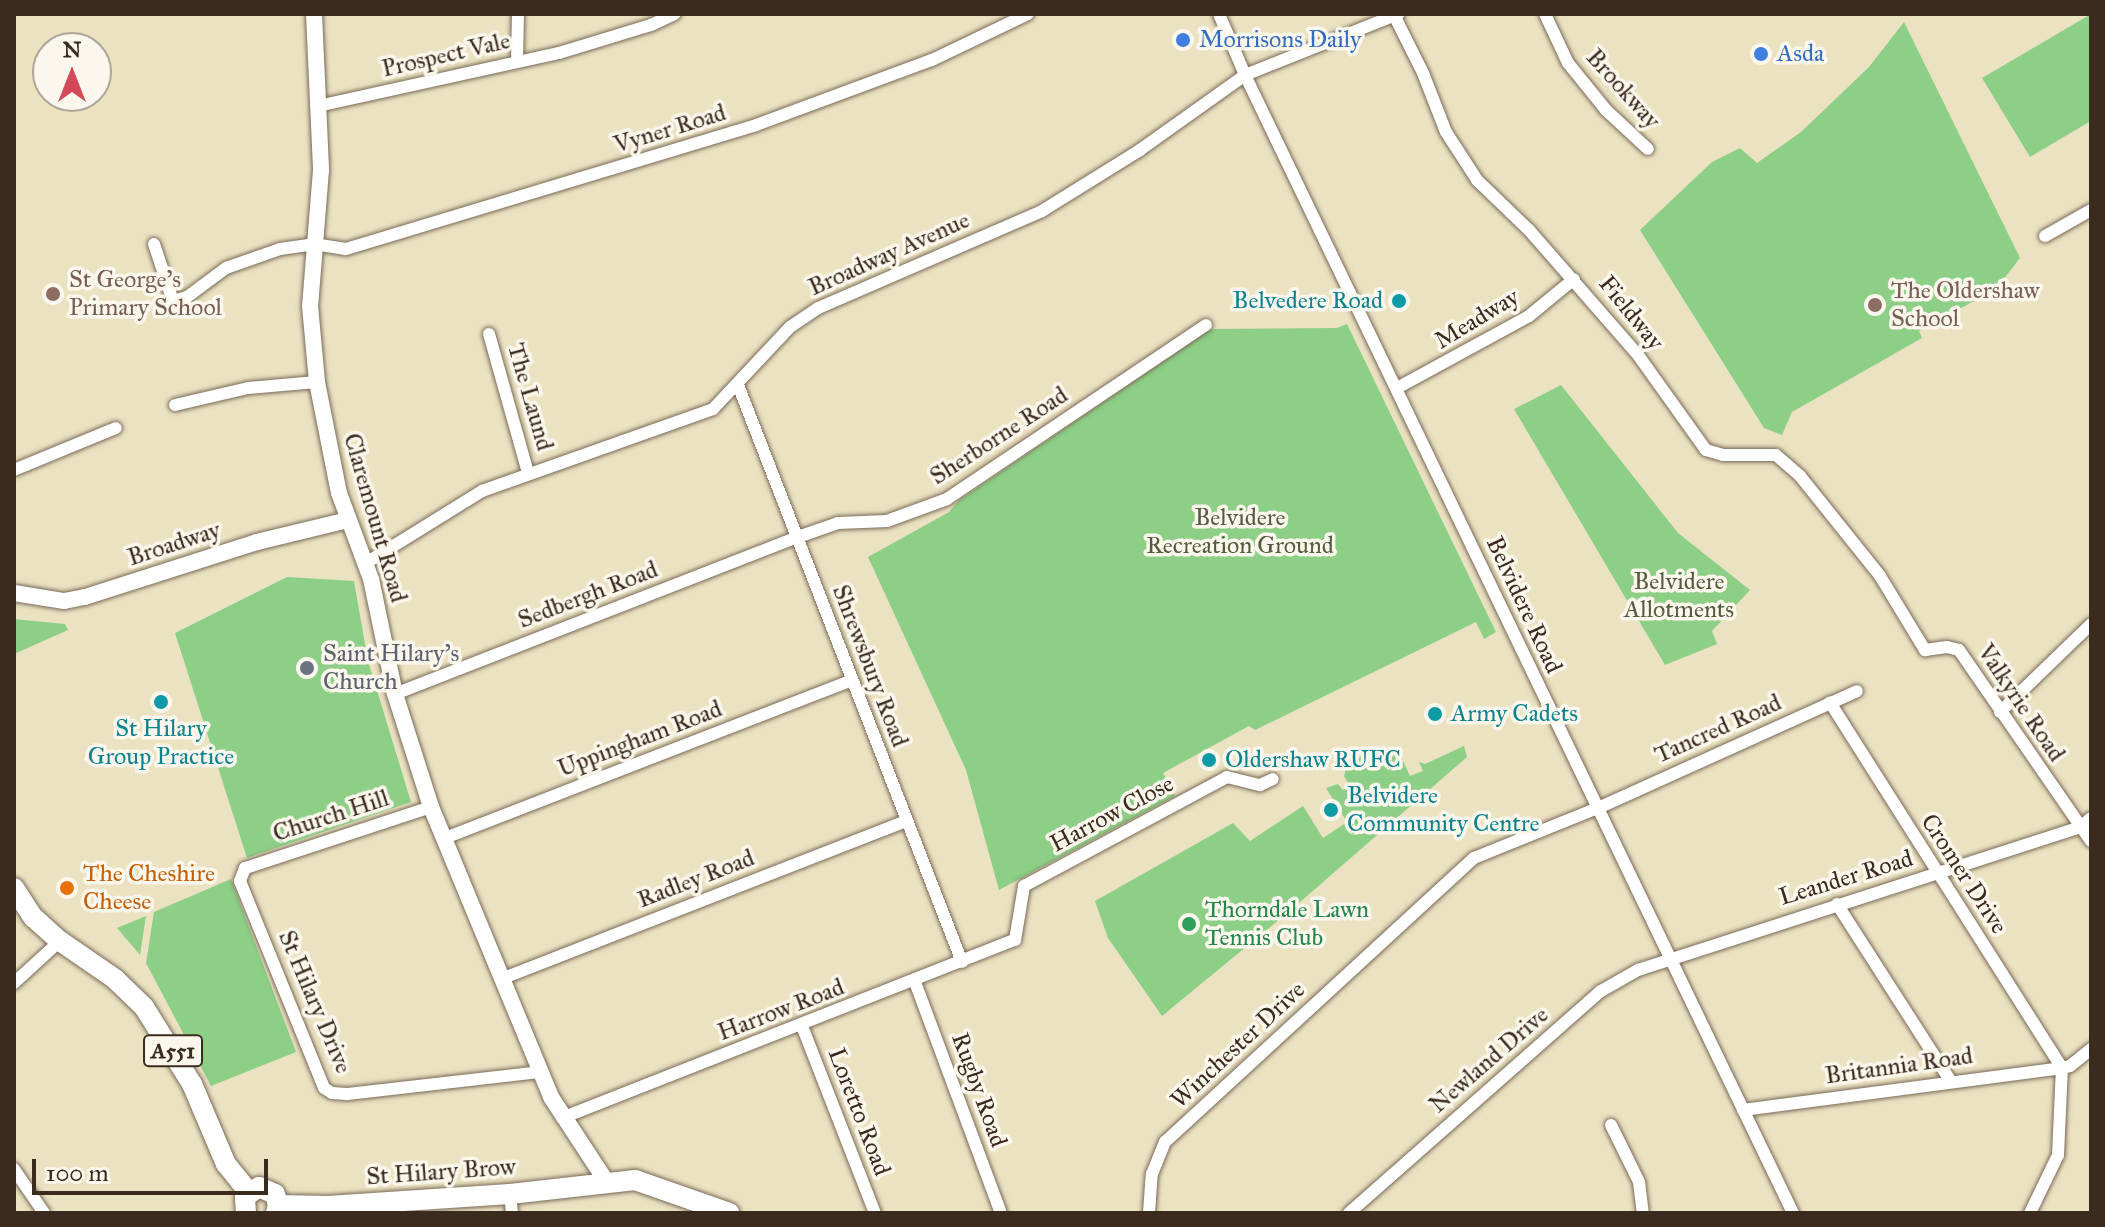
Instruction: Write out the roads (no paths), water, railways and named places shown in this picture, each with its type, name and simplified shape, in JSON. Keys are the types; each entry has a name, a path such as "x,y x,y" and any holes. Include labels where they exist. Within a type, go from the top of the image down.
{"main road":[{"name":"A551","path":"14,888 33,917 60,941 115,979 144,1007 192,1084 226,1164 249,1192 259,1187 271,1190 277,1209"},
{"name":"A551","path":"606,1181 635,1180 729,1213"},
{"name":"St Hilary Brow","path":"277,1209 511,1204 606,1181"},
{"path":"246,1213 244,1202 249,1192"}],"street":[{"name":"Claremount Road","path":"314,14 321,170 310,306 317,382 348,520 366,563 395,694 431,807 540,1072 562,1118 606,1181"},
{"path":"517,61 518,14"},
{"name":"Prospect Vale","path":"318,106 559,53 651,25 675,14"},
{"name":"Vyner Road","path":"154,244 173,301 187,297 226,268 280,249 314,244 346,249 756,125 932,60 1028,14"},
{"name":"Belvidere Road","path":"1219,14 1245,75 1793,1213"},
{"name":"Brookway","path":"1545,14 1568,63 1606,110 1648,149"},
{"name":"Broadway Avenue","path":"366,563 482,491 713,409 780,337 818,308 1042,211 1140,150 1245,75 1397,15"},
{"name":"Fieldway","path":"1397,15 1446,132 1477,180 1574,279 1638,355 1706,450 1723,455 1776,455 1800,476 1880,576"},
{"path":"2045,236 2091,210"},
{"name":"Meadway","path":"1397,388 1529,316 1574,279"},
{"name":"Sherborne Road","path":"798,537 838,523 887,521 947,499 1206,325"},
{"name":"The Laund","path":"489,334 528,473"},
{"path":"175,405 248,388 317,382"},
{"name":"Shrewsbury Road","path":"738,385 962,962"},
{"path":"14,470 116,428"},
{"name":"Broadway","path":"14,593 64,601 85,597 257,542 348,520"},
{"name":"Sedbergh Road","path":"395,694 798,537"},
{"name":"Valkyrie Road","path":"1880,576 1925,650 1947,647 1959,650 2000,712 2086,822 2091,841"},
{"path":"2000,712 2091,624"},
{"name":"Uppingham Road","path":"445,838 852,680"},
{"name":"Tancred Road","path":"1598,808 1857,691"},
{"name":"Cromer Drive","path":"1830,702 2062,1068"},
{"name":"Harrow Close","path":"1015,940 1024,886 1227,777 1260,785 1273,779"},
{"name":"Church Hill","path":"245,868 431,807"},
{"name":"Winchester Drive","path":"1149,1213 1152,1174 1165,1142 1474,858 1598,808"},
{"name":"Radley Road","path":"501,979 907,821"},
{"name":"Leander Road","path":"1669,957 2086,822"},
{"name":"St Hilary Drive","path":"245,868 240,881 324,1088 332,1093 347,1094 540,1072"},
{"path":"1837,904 1950,1080"},
{"name":"Harrow Road","path":"562,1118 915,982 1015,940"},
{"path":"14,983 60,941"},
{"name":"Newland Drive","path":"1349,1213 1601,991 1669,957"},
{"name":"Rugby Road","path":"915,982 1001,1213"},
{"name":"Loretto Road","path":"802,1026 875,1213"},
{"path":"2030,1213 2058,1155 2062,1068 2070,1066 2091,1049"},
{"name":"Britannia Road","path":"1743,1110 1950,1080 2062,1068"},
{"path":"1611,1125 1639,1182 1643,1213"},
{"path":"14,1169 44,1213"}],"place":[{"name":"Morrisons Daily","path":"1183,40"},
{"name":"Asda","path":"1761,54"},
{"name":"St George's Primary School","path":"53,294"},
{"name":"Belvedere Road","path":"1399,301"},
{"name":"The Oldershaw School","path":"1875,305"},
{"name":"Saint Hilary's Church","path":"307,668"},
{"name":"St Hilary Group Practice","path":"161,702"},
{"name":"Army Cadets","path":"1435,714"},
{"name":"Oldershaw RUFC","path":"1209,760"},
{"name":"Belvidere Community Centre","path":"1331,810"},
{"name":"The Cheshire Cheese","path":"67,888"},
{"name":"Thorndale Lawn Tennis Club","path":"1189,924"}],"park label":[{"name":"Belvidere Recreation Ground","path":"1240,532"},
{"name":"Belvidere Allotments","path":"1679,596"}]}
